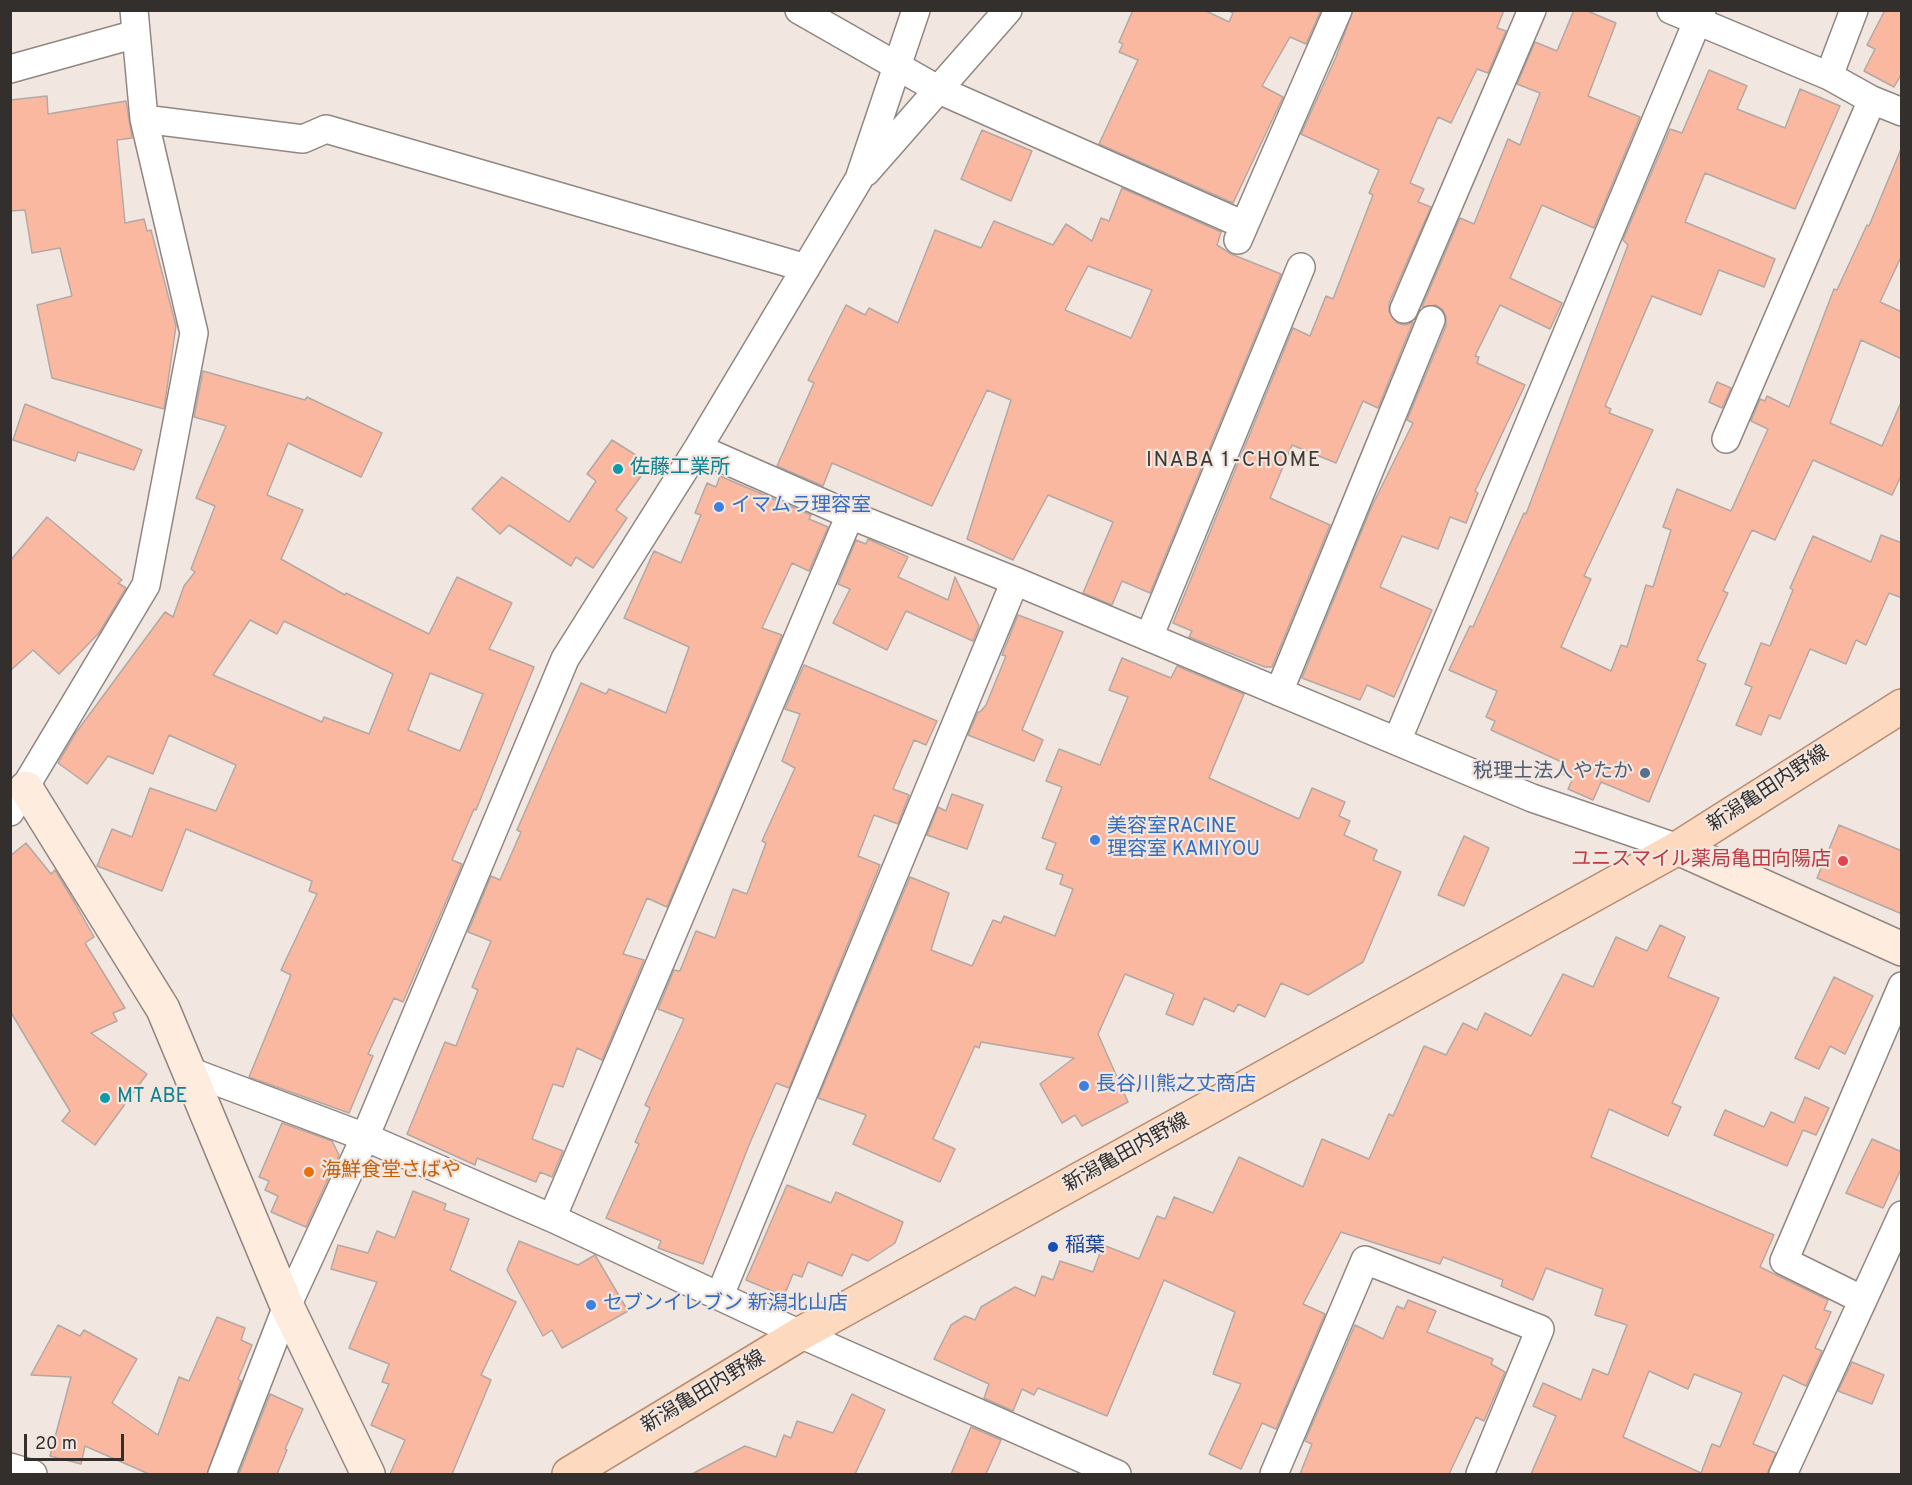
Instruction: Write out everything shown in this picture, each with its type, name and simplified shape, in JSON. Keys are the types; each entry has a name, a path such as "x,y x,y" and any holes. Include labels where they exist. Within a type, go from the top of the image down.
{"main road":[{"name":"新潟亀田内野線","path":"569,1474 800,1334 1678,848 1902,705"}],"street":[{"path":"799,10 939,90 1241,233 1338,10"},
{"path":"859,179 916,10"},
{"path":"222,1474 287,1306 365,1137 565,658 698,448 859,179 1008,10"},
{"path":"1404,309 1532,10"},
{"path":"1671,10 1700,16 1829,76 1872,100 1902,112"},
{"path":"1829,76 1854,10"},
{"path":"1397,741 1700,16"},
{"path":"10,69 135,22 144,119 194,333 146,585 16,792 163,1009 287,1306 368,1474"},
{"path":"1726,439 1872,100"},
{"path":"144,119 303,139 326,129 806,268"},
{"path":"1149,637 1301,267"},
{"path":"1279,692 1431,320"},
{"path":"698,448 850,515 1015,581 1532,798 1678,848 1902,949"},
{"path":"552,1218 850,515"},
{"path":"720,1296 1015,581"},
{"path":"1863,1300 1784,1261 1902,986"},
{"path":"189,1071 365,1137 552,1218 800,1334 1117,1474"},
{"path":"1783,1474 1863,1300 1895,1245 1902,1215"},
{"path":"1274,1474 1365,1260 1540,1329 1480,1474"},
{"path":"10,1467 33,1474"}],"building":[{"path":"1133,10 1204,10 1229,22 1233,13 1227,10 1321,10 1306,44 1290,37 1262,86 1283,97 1233,203 1099,144 1138,60 1119,52 1123,44 1119,42"},
{"path":"1353,10 1504,10 1497,28 1506,31 1488,73 1477,69 1451,123 1438,117 1410,183 1424,189 1418,202 1431,207 1389,303 1389,311 1397,323 1405,325 1413,322 1378,408 1363,401 1336,463 1292,445 1270,498 1330,525 1272,667 1265,667 1189,637 1192,631 1173,623 1293,328 1310,336 1326,296 1333,299 1373,195 1369,193 1379,170 1301,134 1336,57"},
{"path":"1574,10 1585,10 1616,23 1588,96 1640,117 1594,228 1542,205 1510,278 1562,303 1550,329 1500,305 1475,356 1479,357 1477,363 1525,385 1475,491 1478,493 1466,523 1450,517 1438,549 1402,536 1380,587 1432,610 1394,697 1367,685 1360,700 1302,678 1371,508 1413,423 1407,420 1446,326 1443,310 1436,305 1422,307 1460,218 1474,224 1508,139 1520,145 1540,93 1517,84 1535,42 1557,51"},
{"path":"1885,10 1902,10 1902,73 1894,87 1864,71 1875,49 1867,45"},
{"path":"1709,70 1747,86 1737,109 1785,128 1800,89 1840,106 1795,209 1705,173 1685,222 1775,259 1764,287 1719,270 1701,315 1652,296 1605,406 1611,409 1609,413 1653,430 1584,576 1591,579 1561,647 1611,671 1621,645 1627,647 1646,585 1653,587 1671,530 1663,527 1677,489 1731,511 1768,429 1751,421 1760,399 1765,401 1767,396 1789,407 1834,289 1837,290 1867,225 1869,226 1901,149 1902,255 1880,302 1902,312 1902,359 1861,340 1830,423 1882,446 1902,400 1902,474 1892,495 1813,460 1775,540 1752,530 1723,591 1728,593 1697,660 1706,664 1649,802 1601,782 1593,800 1568,789 1573,778 1558,772 1562,762 1491,730 1495,721 1486,717 1497,691 1449,670 1470,626 1473,627 1524,513 1526,514 1628,245 1623,240 1670,129 1682,133"},
{"path":"47,96 48,114 126,101 132,138 117,140 125,223 144,219 147,231 151,230 176,326 164,409 52,378 37,305 72,296 60,248 32,253 25,210 10,211 10,100"},
{"path":"982,130 1032,151 1011,201 961,179"},
{"path":"1122,188 1221,232 1217,245 1231,254 1281,274 1150,593 1122,581 1112,605 1083,593 1113,522 1048,495 1013,560 967,539 1011,400 987,390 932,506 832,463 823,486 777,466 814,383 808,380 846,305 865,315 869,308 898,323 935,230 981,248 994,221 1053,245 1066,224 1092,241 1101,218 1109,221","holes":["1088,266 1152,290 1131,338 1065,310"]},
{"path":"203,371 305,400 307,397 382,433 361,477 288,443 267,495 303,510 281,559 345,595 346,593 429,634 457,577 512,603 489,649 534,667 476,810 474,809 452,860 462,864 403,1002 394,998 368,1054 373,1056 349,1113 249,1077 291,975 281,970 317,894 309,891 312,881 186,829 162,891 97,866 112,829 132,837 150,788 216,811 236,765 169,735 153,774 108,756 87,784 58,763 75,734 165,612 173,617 184,586 195,572 191,569 215,506 196,498 226,426 194,417","holes":["250,620 277,634 284,621 393,674 369,734 324,717 322,722 213,675","430,673 483,694 460,751 408,730"]},
{"path":"1717,382 1731,388 1722,408 1709,402"},
{"path":"25,404 142,450 134,470 78,452 75,461 13,440"},
{"path":"612,440 650,464 616,510 627,518 593,568 576,557 571,566 509,525 500,534 472,509 502,477 569,522 596,481 587,474"},
{"path":"720,476 811,515 809,519 828,527 809,571 792,563 762,628 782,635 667,907 647,898 623,954 644,960 602,1060 577,1048 563,1087 553,1084 532,1139 563,1151 552,1177 540,1172 536,1182 477,1158 475,1165 407,1134 445,1042 456,1046 478,990 472,987 491,941 468,932 491,876 500,880 521,832 517,830 581,683 606,694 609,689 666,713 689,647 624,618 654,551 681,563 701,515 695,513 707,483 716,487"},
{"path":"47,517 122,580 118,583 126,588 99,633 59,674 33,650 10,671 10,561"},
{"path":"1881,535 1902,543 1902,598 1889,593 1866,645 1856,640 1846,664 1810,649 1780,719 1769,715 1761,735 1736,725 1752,687 1745,684 1761,643 1770,646 1793,590 1790,588 1813,536 1871,562"},
{"path":"868,539 908,557 898,577 948,600 955,577 979,626 973,641 906,611 887,650 833,623 850,589 838,584 856,540 866,544"},
{"path":"1018,615 1063,632 1022,730 1043,740 1034,761 968,735 978,712 986,705 1006,656 1002,655"},
{"path":"1122,658 1171,678 1177,666 1244,694 1209,778 1299,819 1312,788 1345,802 1339,816 1350,821 1344,835 1377,850 1373,860 1401,872 1363,962 1308,995 1281,983 1265,1017 1238,1004 1234,1012 1204,998 1193,1025 1166,1014 1174,994 1125,974 1098,1034 1128,1102 1082,1126 1075,1115 1062,1123 1040,1084 1074,1058 981,1042 979,1048 975,1046 933,1139 955,1149 940,1182 853,1144 866,1115 818,1098 910,877 949,893 931,950 972,966 993,920 1001,923 1004,916 1055,936 1073,889 1060,884 1063,875 1046,869 1056,843 1042,838 1062,787 1046,781 1059,749 1100,765 1128,697 1109,690"},
{"path":"804,665 937,721 926,745 914,740 893,789 909,795 898,824 874,815 858,856 880,865 789,1088 776,1083 749,1145 703,1264 658,1248 661,1241 606,1218 639,1144 635,1142 650,1108 645,1105 684,1019 658,1009 674,970 680,971 696,931 715,938 733,889 747,894 766,843 762,841 795,768 782,761 800,714 785,709"},
{"path":"952,794 983,805 967,849 927,835 938,807 946,811"},
{"path":"1839,825 1902,851 1902,914 1817,878"},
{"path":"1464,836 1489,848 1464,906 1438,895"},
{"path":"26,843 51,874 55,870 76,905 94,937 85,943 125,1008 113,1013 117,1021 91,1033 147,1074 95,1145 62,1121 70,1111 10,1011 10,856"},
{"path":"1660,925 1685,937 1668,977 1719,998 1672,1103 1681,1107 1668,1136 1609,1109 1591,1157 1774,1235 1760,1267 1828,1300 1824,1310 1831,1312 1815,1348 1822,1351 1806,1386 1783,1375 1753,1444 1776,1453 1767,1474 1531,1474 1556,1416 1533,1406 1543,1383 1581,1400 1593,1369 1608,1375 1627,1325 1595,1315 1603,1289 1546,1268 1533,1300 1501,1286 1503,1280 1443,1257 1440,1264 1341,1232 1303,1304 1325,1314 1276,1429 1262,1423 1241,1469 1209,1454 1241,1384 1213,1374 1235,1312 1164,1280 1107,1416 1038,1388 1034,1395 1022,1389 1013,1411 984,1398 989,1384 934,1359 951,1325 965,1316 975,1320 981,1307 1015,1287 1035,1296 1042,1276 1053,1280 1060,1261 1093,1272 1103,1245 1139,1259 1157,1216 1165,1219 1174,1197 1213,1213 1239,1157 1303,1187 1322,1139 1369,1159 1389,1114 1393,1116 1424,1046 1446,1055 1463,1023 1477,1030 1485,1013 1531,1036 1563,974 1593,987 1616,937 1647,951","holes":["1649,1371 1688,1389 1694,1374 1742,1393 1720,1447 1712,1444 1701,1473 1623,1437"]},
{"path":"1834,977 1873,996 1845,1054 1830,1046 1819,1069 1795,1058"},
{"path":"1805,1097 1829,1108 1816,1135 1803,1130 1787,1166 1714,1135 1725,1110 1764,1127 1771,1112 1794,1123"},
{"path":"282,1123 332,1141 339,1155 306,1227 271,1212 278,1196 265,1190 269,1181 259,1177"},
{"path":"1872,1139 1902,1152 1902,1167 1883,1208 1846,1193"},
{"path":"787,1185 831,1203 836,1192 903,1222 895,1243 868,1261 852,1254 842,1276 808,1262 802,1277 793,1274 784,1296 746,1280"},
{"path":"413,1191 446,1204 444,1210 469,1219 450,1270 516,1302 481,1375 491,1380 452,1474 390,1474 405,1440 371,1425 389,1384 382,1382 389,1364 349,1348 377,1282 331,1269 338,1245 368,1253 377,1231 395,1238"},
{"path":"519,1241 578,1265 595,1255 628,1311 562,1348 552,1330 543,1336 507,1270"},
{"path":"1408,1300 1436,1311 1427,1332 1493,1359 1491,1364 1505,1372 1484,1421 1476,1417 1449,1474 1300,1474 1312,1444 1305,1441 1355,1325 1383,1339 1397,1306 1404,1309"},
{"path":"217,1317 245,1328 241,1340 252,1345 238,1379 241,1381 207,1474 149,1474 85,1446 81,1464 50,1456 71,1377 31,1375 58,1325 80,1336 84,1330 137,1359 112,1403 158,1435 179,1377 189,1381"},
{"path":"1852,1362 1884,1375 1872,1404 1838,1391"},
{"path":"270,1394 303,1409 285,1449 287,1450 277,1474 239,1474"},
{"path":"852,1394 885,1410 855,1474 692,1474 745,1446 776,1457 784,1435 791,1438 797,1421 833,1433"},
{"path":"971,1427 1001,1440 986,1474 951,1474"}],"place":[{"name":"佐藤工業所","path":"618,469"},
{"name":"イマムラ理容室","path":"719,507"},
{"name":"税理士法人やたか","path":"1645,773"},
{"name":"美容室RACINE 理容室 KAMIYOU","path":"1095,840"},
{"name":"ユニスマイル薬局亀田向陽店","path":"1843,861"},
{"name":"長谷川熊之丈商店","path":"1084,1086"},
{"name":"MT ABE","path":"105,1098"},
{"name":"海鮮食堂さばや","path":"309,1172"},
{"name":"稲葉","path":"1053,1247"},
{"name":"セブンイレブン 新潟北山店","path":"591,1305"}],"district":[{"name":"INABA 1-CHOME","path":"1234,462"}]}
